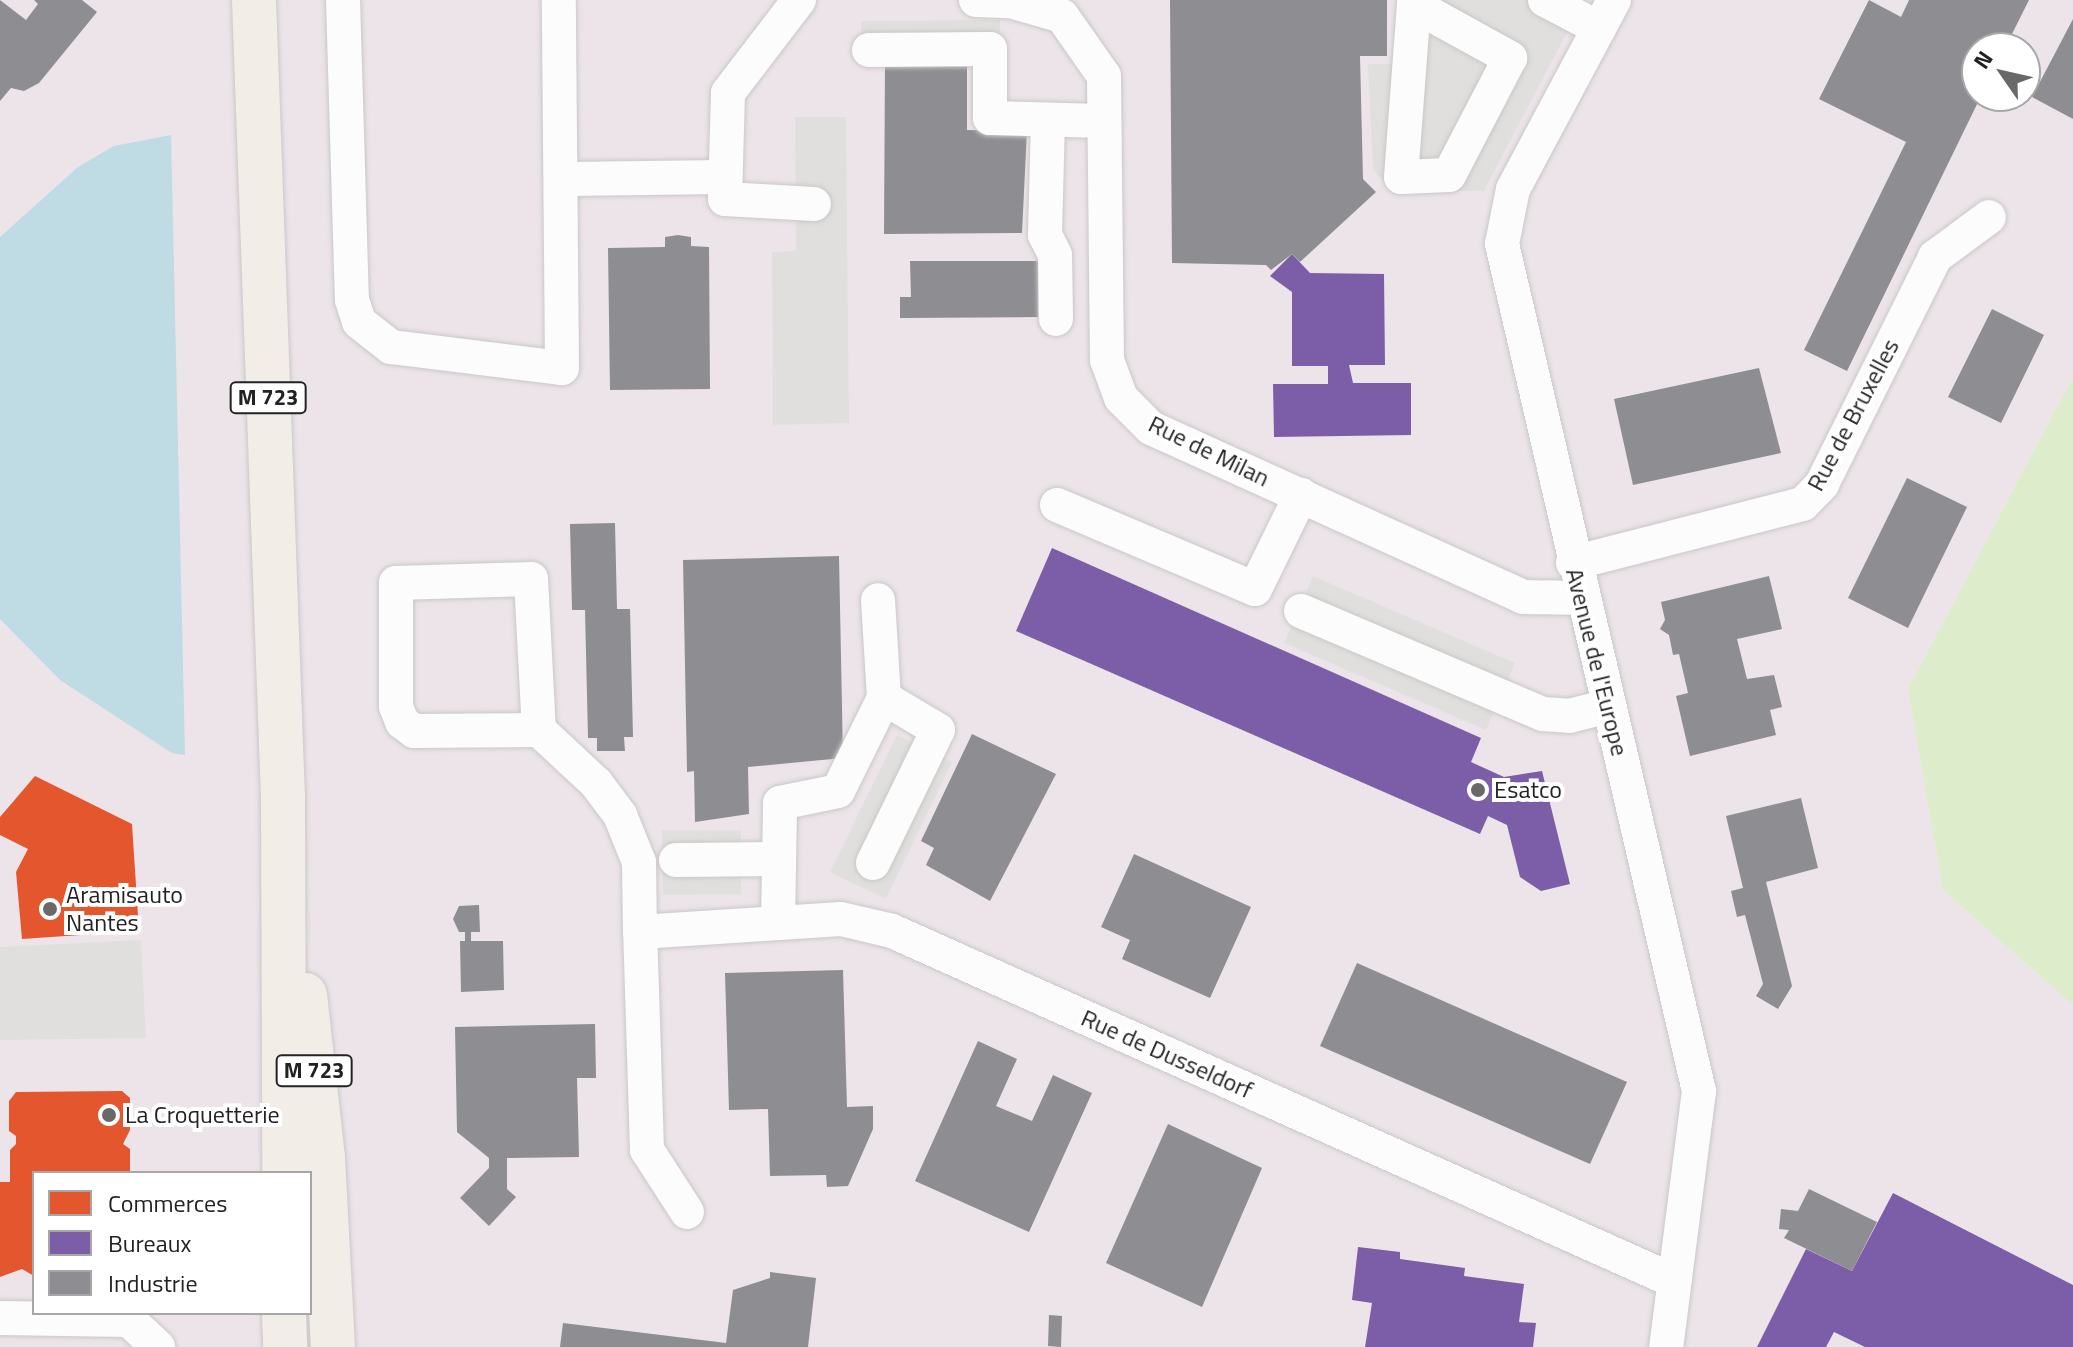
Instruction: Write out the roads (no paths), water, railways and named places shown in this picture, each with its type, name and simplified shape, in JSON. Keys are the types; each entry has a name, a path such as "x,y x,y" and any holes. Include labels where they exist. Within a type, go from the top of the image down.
{"main road":[{"name":"M 723","path":"254,0 283,797 284,1171"},
{"name":"M 723","path":"283,797 323,1157 333,1347"},
{"path":"284,1315 285,1347"}],"street":[{"path":"343,0 352,300 359,322 391,347 562,368 564,179 559,0"},
{"path":"799,0 728,93 725,199 814,204"},
{"name":"Rue de Milan","path":"976,0 1010,1 1062,16 1104,76 1107,360 1121,398 1151,428 1523,597 1581,598"},
{"path":"1545,0 1606,14"},
{"path":"1416,3 1510,58 1449,175 1401,177 1416,3"},
{"name":"Avenue de l'Europe","path":"1606,14 1513,189 1502,244 1581,598 1699,1091 1666,1347"},
{"path":"869,50 990,49 990,118 1104,121"},
{"path":"1048,120 1045,235 1055,255 1056,319"},
{"path":"564,179 725,177"},
{"name":"Rue de Bruxelles","path":"1573,563 1803,504 1822,484 1935,257 1989,217"},
{"path":"1057,505 1255,589 1301,495"},
{"path":"539,730 531,579 396,583 396,706 402,722 414,731 539,730 596,783 620,815 639,862 647,1150 687,1212"},
{"path":"778,923 780,803 838,791 884,698 878,600"},
{"path":"1301,611 1543,714 1569,716 1609,706"},
{"path":"873,863 938,730 884,698"},
{"path":"676,860 779,859"},
{"name":"Rue de Dusseldorf","path":"640,932 841,919 892,931 1674,1281"},
{"path":"0,1318 128,1316 158,1347"}],"water":[{"path":"171,135 185,755 172,753 60,680 0,619 0,237 78,167 114,146"}],"place":[{"name":"Esatco","path":"1478,790"},
{"name":"Aramisauto Nantes","path":"50,909"},
{"name":"La Croquetterie","path":"109,1115"}]}
